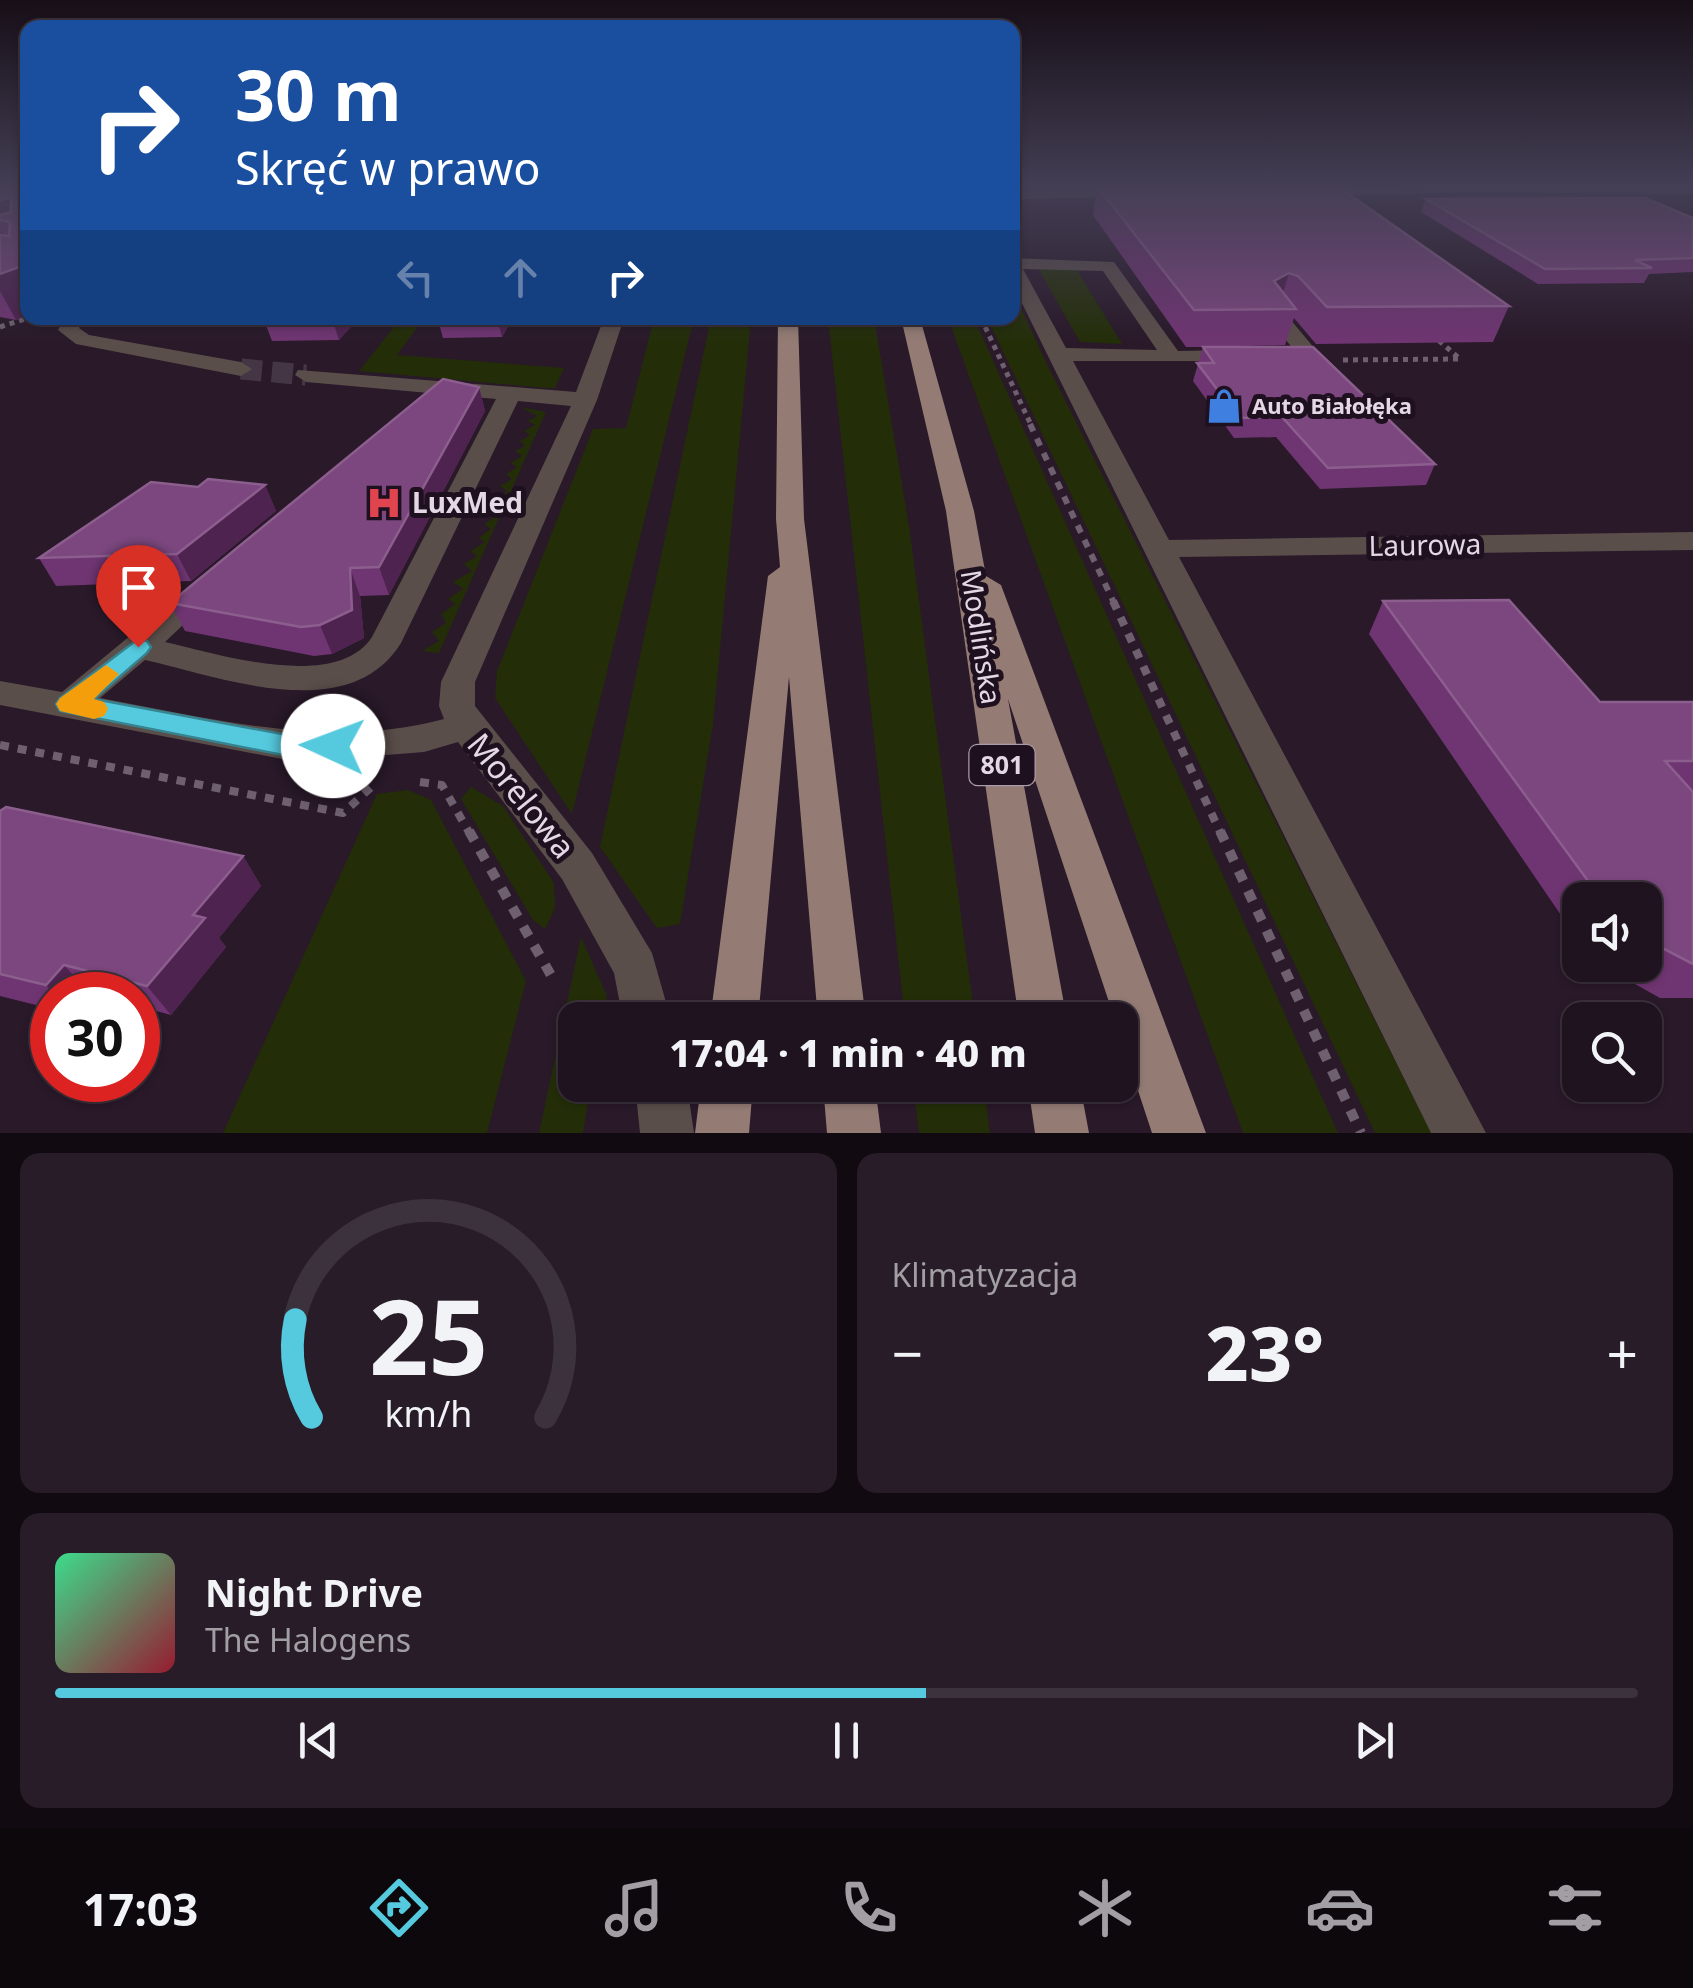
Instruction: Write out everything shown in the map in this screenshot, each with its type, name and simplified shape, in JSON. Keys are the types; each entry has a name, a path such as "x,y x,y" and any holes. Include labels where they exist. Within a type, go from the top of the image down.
{"main road":[{"path":"788,325 790,519 840,1002"},
{"name":"Modlińska","path":"912,325 960,511 1040,1002"},
{"path":"960,511 1179,1133"},
{"path":"736,1002 790,519"},
{"path":"722,1133 725,1102"},
{"path":"851,1102 854,1133"},
{"path":"1057,1102 1062,1133"}],"street":[{"path":"1020,264 1108,266 1171,356"},
{"path":"1020,280 1459,1133"},
{"path":"1058,354 1310,354 1278,317"},
{"path":"70,325 68,330 83,340 241,369"},
{"path":"466,726 457,706 458,682 584,400 611,325"},
{"path":"306,375 584,400"},
{"path":"418,411 446,388"},
{"path":"138,647 306,679 345,675 370,662 387,642 399,608 510,394"},
{"name":"Laurowa","path":"1158,549 1693,541"},
{"path":"70,704 226,572"},
{"name":"Morelowa","path":"0,693 298,748 424,738 466,726 577,866 636,968 643,1002"},
{"path":"664,1102 667,1133"}],"path":[{"path":"985,325 1362,1133"},
{"path":"1376,360 1460,359 1436,338"},
{"path":"0,745 343,813 377,782 388,781"},
{"path":"414,781 442,786 552,977"}],"green space":[{"path":"1038,268 1077,270 1122,344 1080,342"},
{"path":"1020,306 1431,1133 1375,1133 990,325 1020,325"},
{"path":"395,325 419,325 397,355 564,368 555,388 359,371"},
{"path":"652,325 692,325 572,814 495,698 497,671 593,429 626,428"},
{"path":"710,325 750,325 713,724 680,924 657,928 600,847"},
{"path":"829,325 875,325 909,526 973,1002 903,1002"},
{"path":"951,325 977,325 1338,1133 1243,1133"},
{"path":"521,407 546,412 439,653 422,651 439,641 432,632 446,623 441,614 455,604 448,599 463,589 453,582 472,571 464,564 477,556 470,551 485,542 478,538 491,529 484,524 496,516 489,510 507,491 500,486 512,479 506,474 517,467 510,463 522,456 515,451 525,446 520,441 530,435 524,431 535,425 528,421 537,416"},
{"path":"471,787 503,806 554,883 555,908 545,929 533,920 461,799"},
{"path":"408,790 431,800 526,981 487,1133 223,1133 377,794"},
{"path":"581,937 607,996 606,1002 567,1002"},
{"path":"558,1044 558,1102 588,1102 583,1133 539,1133"},
{"path":"915,1102 986,1102 990,1133 919,1133"}],"building":[{"path":"0,239 20,239 20,267 0,274"},
{"path":"1138,239 1413,239 1509,306 1327,307 1298,276 1289,273 1274,281 1296,309 1194,310"},
{"path":"1494,239 1693,239 1693,258 1635,260 1652,268 1545,269"},
{"path":"1203,347 1313,347 1435,464 1328,468 1282,417 1239,418 1197,363 1214,363"},
{"name":"LuxMed","path":"443,379 479,387 379,567 350,568 352,610 320,625 301,627 170,603"},
{"path":"208,479 265,485 177,554 39,558 151,482 198,487"},
{"path":"1509,600 1600,702 1693,702 1693,761 1665,761 1693,792 1693,964 1662,948 1662,882 1589,882 1383,601"},
{"path":"6,807 243,856 193,915 205,918 159,972 92,972 64,965 58,972 30,972 30,981 0,974 0,811"}],"tunnel":[{"path":"241,369 306,375"}],"slow traffic":[{"path":"94,709 70,704 106,674"}],"place":[{"name":"Auto Białołęka","path":"1224,406"},
{"name":"LuxMed","path":"384,503"}],"route":[{"path":"138,647 70,704 298,748 333,746"}]}
